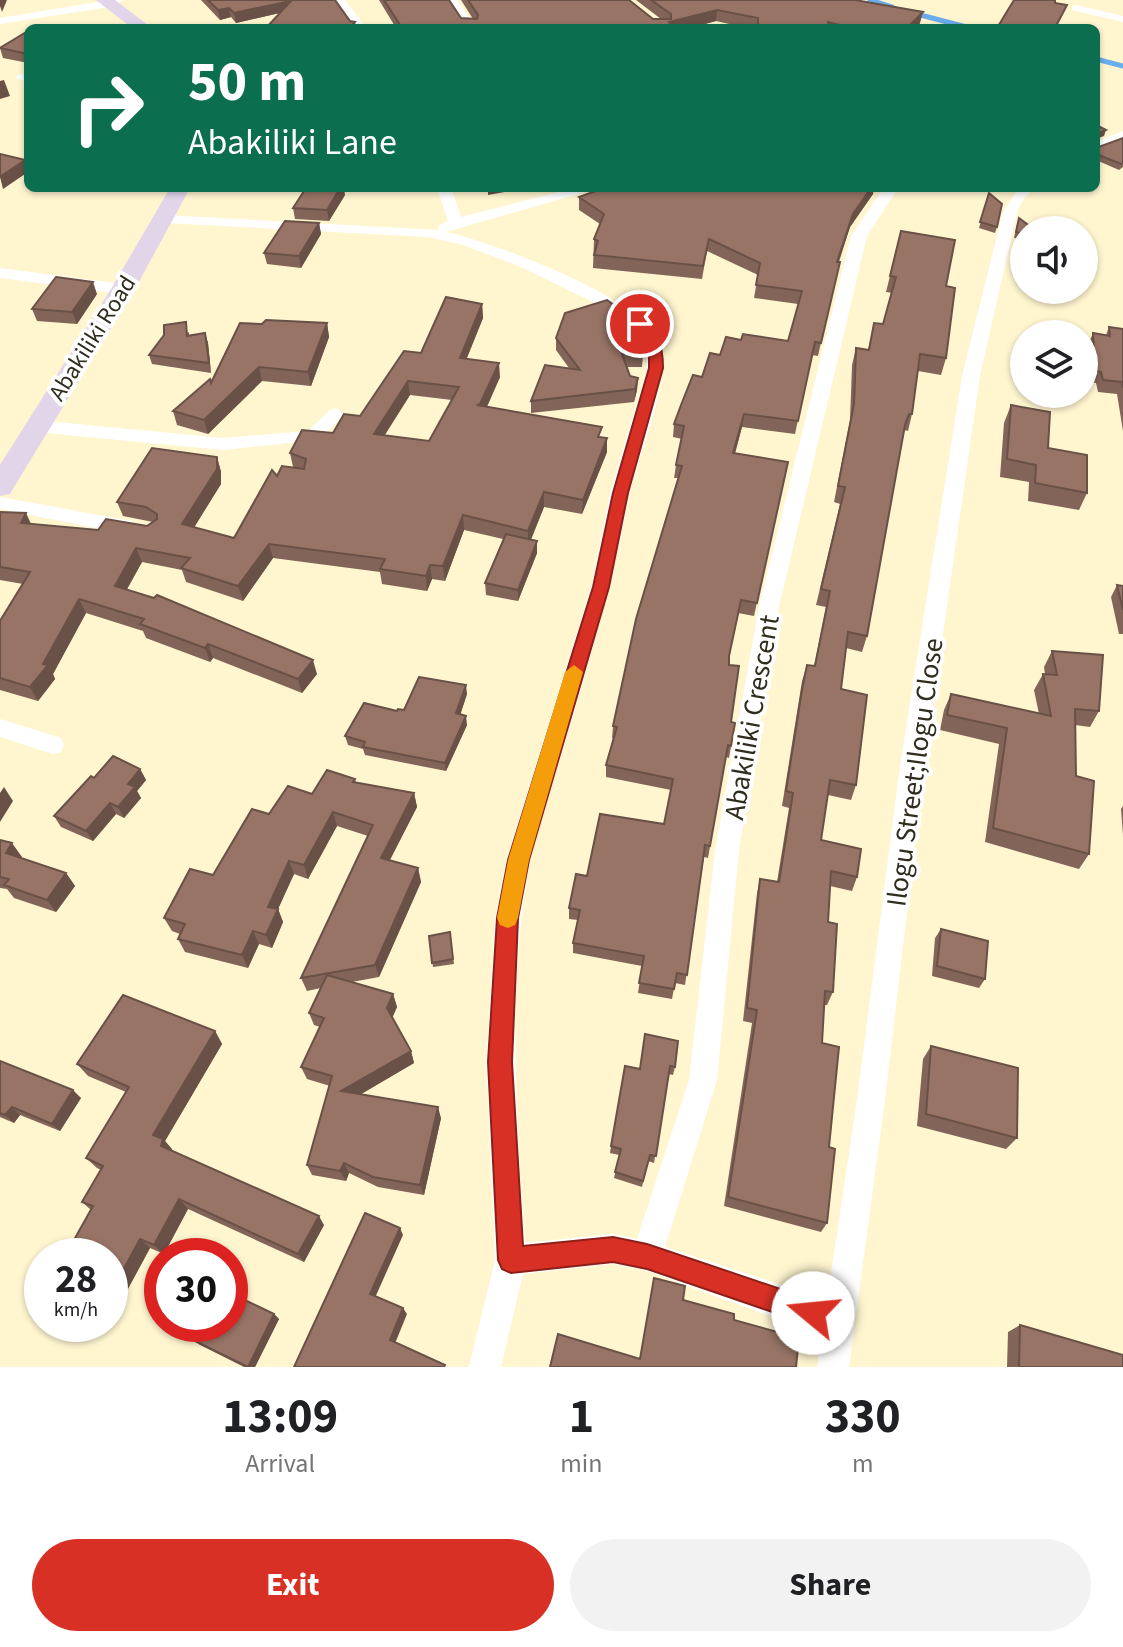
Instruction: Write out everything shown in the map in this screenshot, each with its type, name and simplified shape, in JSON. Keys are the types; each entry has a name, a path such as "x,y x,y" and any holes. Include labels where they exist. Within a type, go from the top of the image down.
{"main road":[{"path":"110,1 138,24"},
{"name":"Abakiliki Road","path":"0,487 123,289 178,192"}],"street":[{"path":"339,0 357,24"},
{"path":"451,0 467,24"},
{"path":"0,21 110,1"},
{"path":"1074,8 1123,19"},
{"path":"1100,145 1123,135"},
{"path":"445,192 456,223"},
{"path":"428,233 576,192"},
{"name":"Abakiliki Crescent","path":"647,1256 703,1080 727,851 769,607 859,236 888,192"},
{"name":"Ilogu Street;Ilogu Close","path":"833,1367 871,1100 912,766 971,376 1010,212 1023,192"},
{"path":"165,219 458,237 514,258 619,309 640,324 651,337 656,351 656,368 620,493 601,587 518,860 508,918 500,1062 511,1260 485,1367"},
{"path":"0,273 123,289"},
{"path":"36,426 223,444 313,436 336,414"},
{"path":"0,503 151,531"},
{"path":"0,728 53,745"},
{"path":"511,1260 613,1249 647,1256 761,1297 839,1320"}],"building":[{"path":"208,0 335,0 350,21 355,22 270,24 291,1 234,13 229,8 218,10"},
{"path":"384,0 449,0 461,18 477,19 478,15 468,0 629,0 653,19 671,19 671,14 651,0 855,0 923,12 911,24 758,24 758,18 717,10 669,22 671,24 399,24"},
{"path":"1014,0 1055,0 1055,3 1067,5 1057,24 999,24"},
{"path":"24,33 24,53 0,48"},
{"path":"1123,138 1121,164 1100,156 1100,147"},
{"path":"0,154 24,160 24,161 0,177"},
{"path":"303,192 338,192 327,210 293,208"},
{"path":"593,192 868,192 853,214 837,262 840,262 821,343 815,342 798,421 744,414 733,453 788,462 757,603 741,600 729,656 729,665 739,666 731,722 735,723 731,746 728,745 710,846 705,845 687,975 677,973 674,989 639,983 644,956 573,943 580,910 569,908 576,874 587,876 600,814 664,824 673,779 606,765 617,727 613,726 636,619 682,466 676,465 684,426 674,424 681,405 693,375 702,377 710,353 720,355 726,337 741,340 743,334 788,341 802,291 756,285 760,263 709,239 703,266 594,255 598,241 594,239 604,214 579,197"},
{"path":"989,193 1002,204 997,227 980,222"},
{"path":"285,221 319,223 299,256 264,253"},
{"path":"901,231 955,240 946,286 955,288 946,358 920,354 912,414 909,414 905,425 867,636 848,632 841,689 867,695 856,785 830,780 821,840 861,849 857,877 831,871 828,922 837,924 833,992 825,991 822,1043 839,1047 829,1147 835,1149 827,1223 728,1197 757,1010 747,1008 760,879 779,882 793,793 786,791 802,690 807,665 815,666 830,591 821,589 845,487 838,486 854,404 856,348 869,350 874,323 883,324 896,277 890,276"},
{"path":"56,277 93,282 72,312 32,309"},
{"path":"446,297 482,304 460,358 499,363 477,405 602,427 598,437 607,438 583,500 544,492 528,531 463,515 443,566 430,565 426,576 380,569 385,559 269,544 238,586 181,568 190,558 136,548 115,586 154,598 157,595 313,660 298,679 208,644 205,648 140,624 144,619 79,599 43,664 48,665 30,687 0,678 0,621 30,572 0,567 0,512 26,513 21,523 98,530 106,519 147,526 157,519 157,514 146,507 117,502 152,448 217,457 217,469 182,524 234,538 272,470 277,476 282,466 304,469 306,459 290,453 302,430 333,433 344,414 360,416 404,351 421,353","holes":["408,381 459,387 429,441 374,434"]},
{"path":"607,300 636,321 643,335 643,355 622,354 630,376 638,378 635,389 531,401 545,365 580,370 556,338 565,313"},
{"path":"266,320 327,323 308,372 259,367 204,420 173,411 210,379 211,383 240,323 262,324"},
{"path":"186,322 187,336 205,333 209,363 149,355 164,335 164,325"},
{"path":"1109,327 1123,329 1123,388 1122,382 1103,380 1098,372 1098,334 1110,336"},
{"path":"1011,408 1050,412 1048,448 1087,455 1087,493 1035,483 1036,465 1007,459"},
{"path":"506,534 537,541 518,590 485,583"},
{"path":"1117,585 1123,586 1123,610"},
{"path":"1052,651 1103,655 1099,711 1075,709 1076,776 1094,781 1089,854 993,828 1007,728 947,715 951,694 1051,716 1043,674 1057,675"},
{"path":"419,677 466,685 456,713 466,716 445,763 363,747 365,742 345,736 364,703 404,710"},
{"path":"113,756 140,769 128,784 135,787 118,807 110,803 86,831 54,816 91,776 94,778"},
{"path":"327,770 355,779 353,782 414,793 381,858 418,868 375,965 301,978 373,825 333,812 304,865 289,861 268,907 278,909 266,935 253,931 242,955 178,939 185,924 164,918 190,869 213,875 252,809 269,814 288,786 312,794"},
{"path":"0,840 12,843 6,853 66,873 47,900 4,885 9,879 0,877"},
{"path":"941,929 988,941 985,979 937,966"},
{"path":"450,932 453,959 432,963 429,936"},
{"path":"327,975 393,994 387,1008 411,1051 341,1091 438,1107 420,1185 373,1177 344,1163 340,1171 307,1165 332,1076 301,1067 324,1018 309,1013"},
{"path":"123,995 215,1031 153,1135 163,1139 161,1146 319,1216 298,1254 179,1199 158,1238 140,1239 128,1261 128,1238 75,1238 93,1206 82,1202 103,1166 86,1158 129,1087 77,1064"},
{"path":"645,1034 678,1041 675,1067 670,1066 656,1156 650,1155 643,1181 615,1172 621,1149 611,1146 625,1066 640,1069"},
{"path":"931,1046 1018,1068 1017,1138 926,1114"},
{"path":"0,1061 73,1090 52,1124 12,1107 5,1115 0,1113"},
{"path":"365,1213 400,1228 370,1294 403,1308 390,1340 444,1367 294,1367"},
{"path":"654,1278 685,1286 683,1300 734,1314 734,1320 799,1338 796,1367 550,1367 558,1334 640,1359"},
{"path":"248,1302 274,1314 248,1367 197,1342 248,1342"},
{"path":"1020,1325 1123,1355 1123,1367 1019,1367"}],"waterway":[{"path":"870,0 892,7"},
{"path":"913,13 955,24"},
{"path":"1100,60 1123,66"}],"slow traffic":[{"path":"508,918 518,860 574,672"}],"route":[{"path":"640,324 651,337 656,351 656,368 620,493 601,587 518,860 508,918 500,1062 511,1260 613,1249 647,1256 813,1313"}]}
